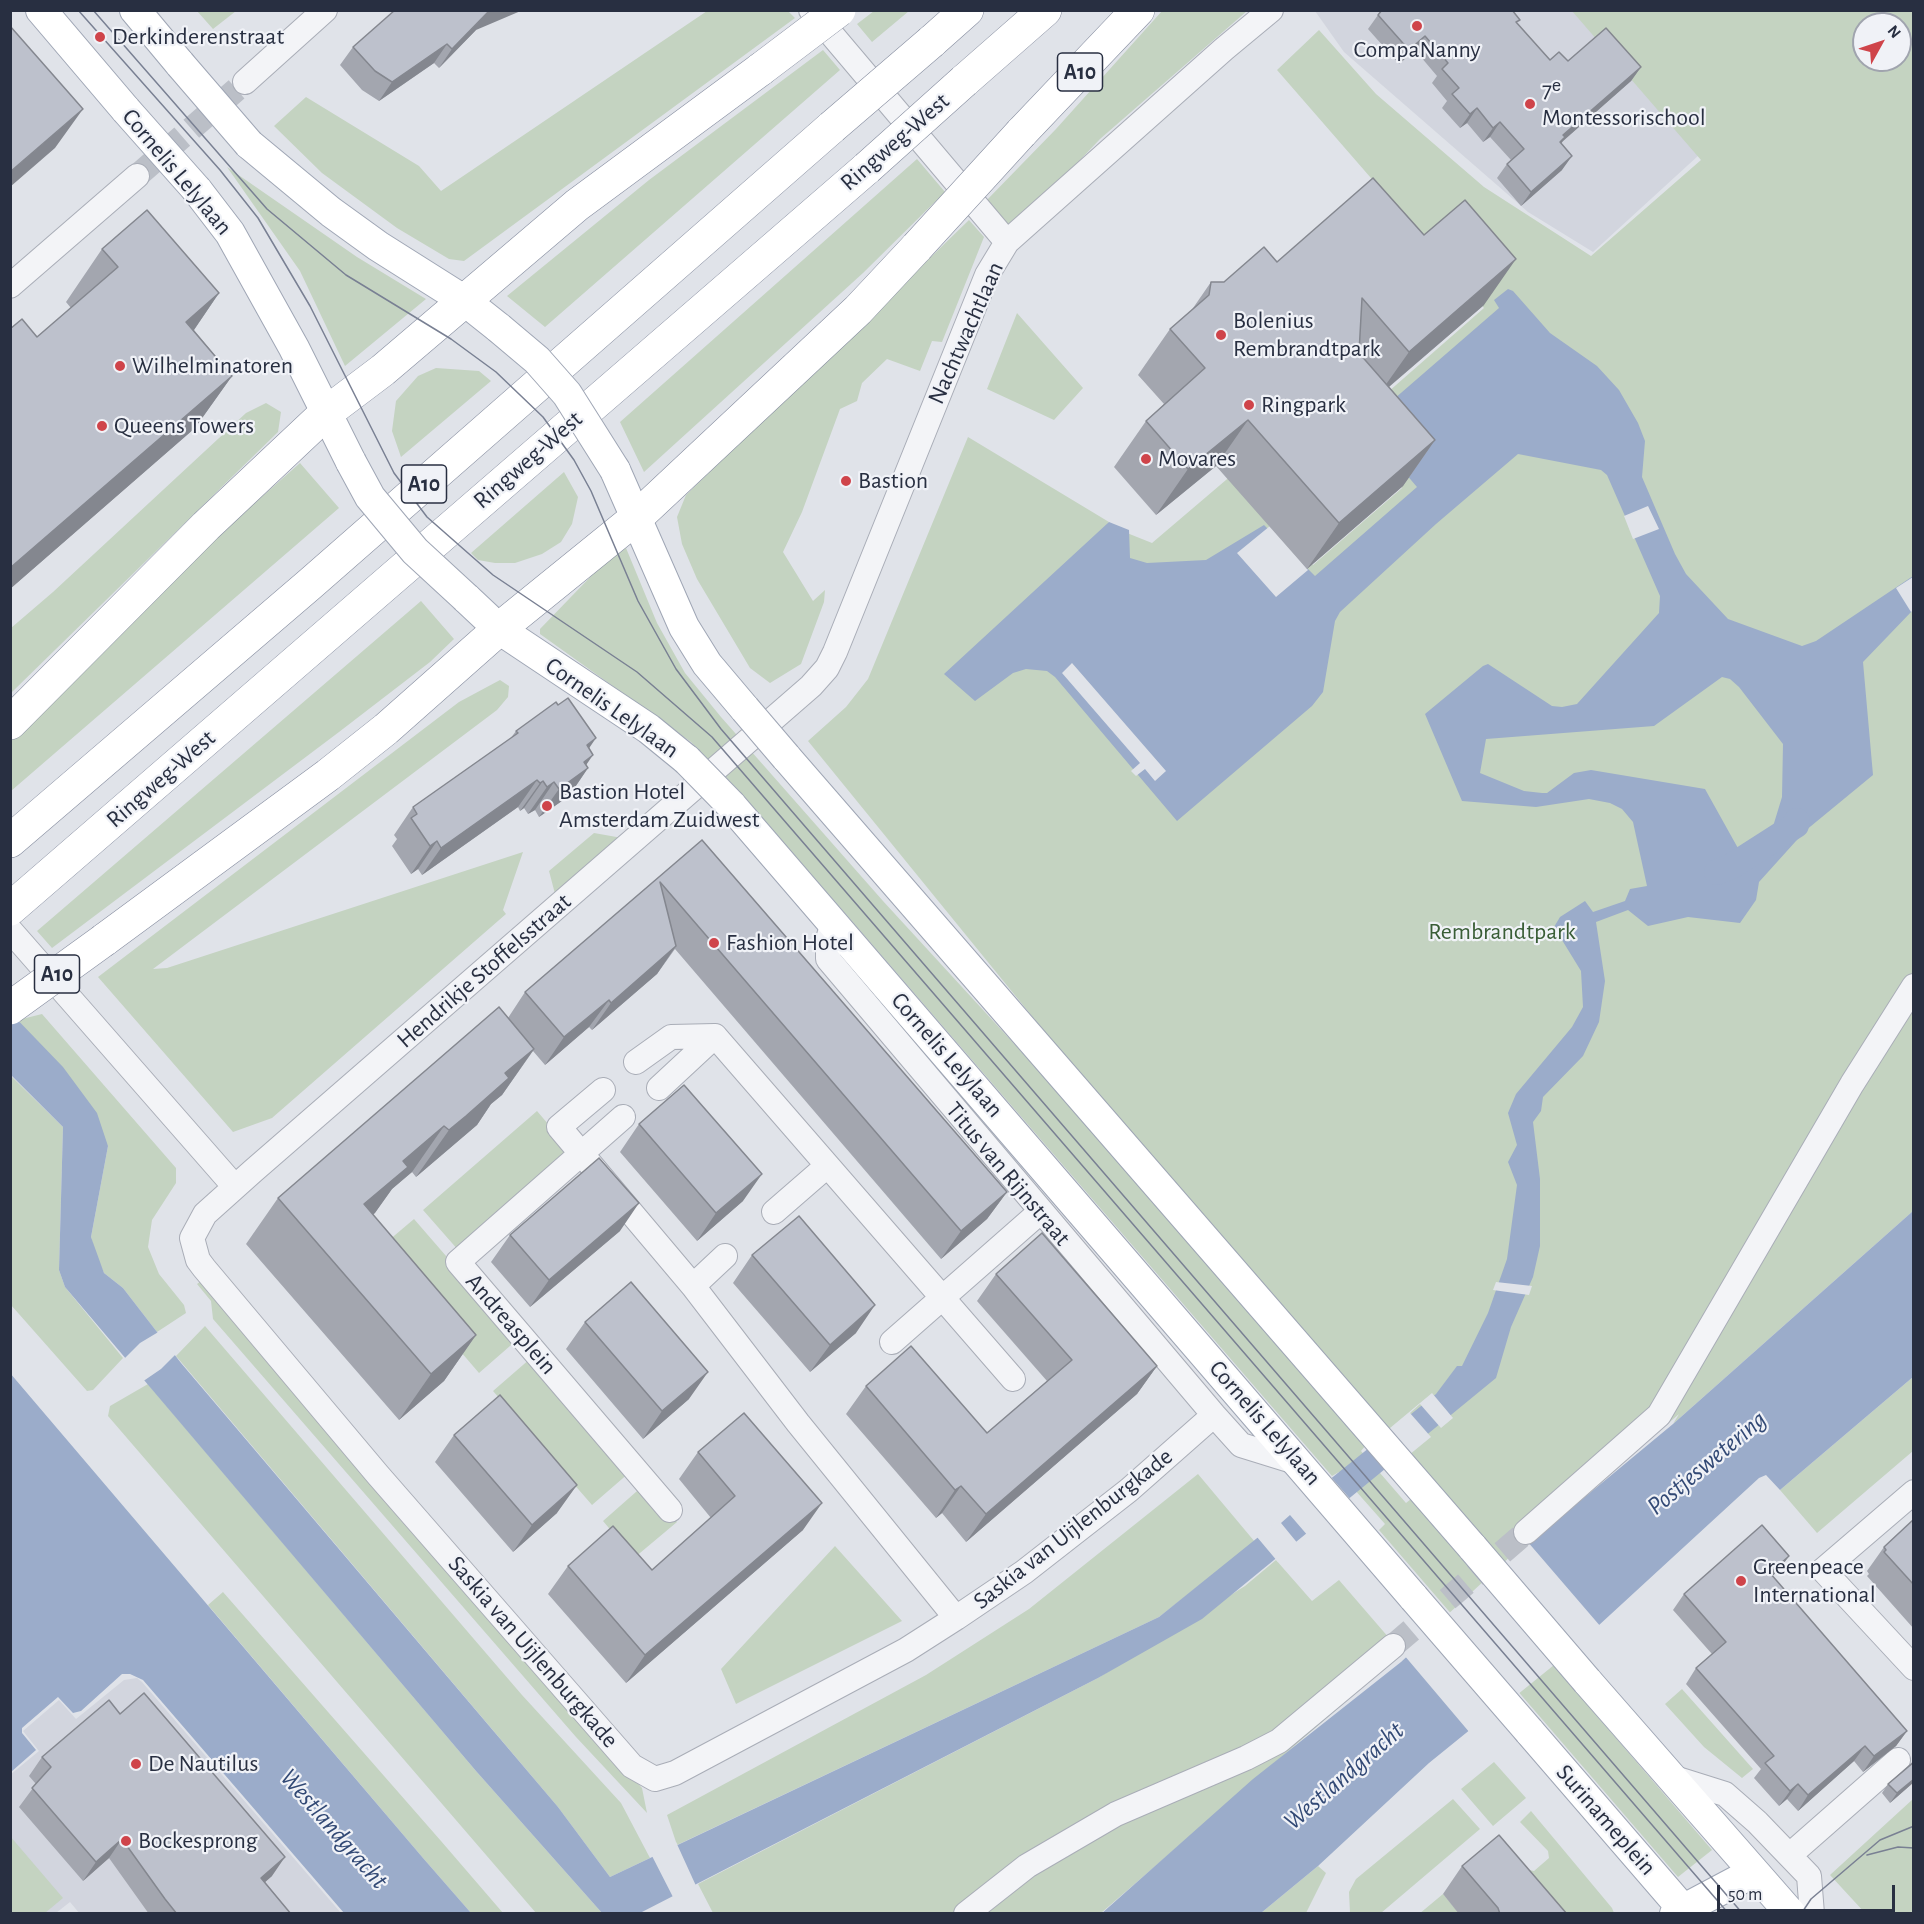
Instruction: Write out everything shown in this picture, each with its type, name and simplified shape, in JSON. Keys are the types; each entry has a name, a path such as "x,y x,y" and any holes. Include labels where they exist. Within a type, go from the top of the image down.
{"highway":[{"path":"10,723 206,526 326,413 383,370 577,205 839,10"},
{"name":"Ringweg-West","path":"13,839 319,576 967,10"},
{"name":"Ringweg-West","path":"10,909 867,168 1045,10"},
{"name":"A10","path":"636,518 858,310 1138,10"},
{"path":"499,629 636,518"},
{"name":"A10","path":"10,1008 328,775 386,729 499,629"}],"main road":[{"name":"Cornelis Lelylaan","path":"41,10 197,190 230,233 294,348 370,497 407,542 499,629 649,729 687,760 731,805 1529,1731"},
{"path":"135,10 249,144 291,181 378,246 465,301 500,328 537,360 567,394 615,470 684,627 707,664 1668,1776 1791,1914"},
{"name":"Surinameplein","path":"1529,1731 1683,1912 1754,1872"},
{"path":"1720,1914 1754,1872"}],"street":[{"path":"245,82 326,10"},
{"path":"811,10 1007,242"},
{"name":"Nachtwachtlaan","path":"734,755 790,706 827,668 987,275 1007,242 1271,10"},
{"path":"10,286 137,176"},
{"name":"Hendrikje Stoffelsstraat","path":"235,1187 734,755"},
{"name":"Titus van Rijnstraat","path":"833,923 828,939 828,959 1214,1415"},
{"path":"10,930 235,1187"},
{"path":"1527,1532 1659,1414 1852,1084 1914,986"},
{"path":"636,1062 671,1037 715,1036"},
{"path":"659,1088 715,1036"},
{"path":"715,1036 1013,1379"},
{"path":"603,1090 559,1127 693,1286 798,1423 956,1618"},
{"name":"Andreasplein","path":"623,1117 458,1262 670,1510"},
{"path":"774,1212 827,1166"},
{"name":"Saskia van Uijlenburgkade","path":"235,1187 205,1214 192,1238 198,1260 378,1474 632,1766 655,1779 675,1773 906,1650 956,1618 1024,1572 1120,1497 1214,1415"},
{"path":"892,1341 1040,1212"},
{"path":"693,1286 725,1256"},
{"path":"1214,1415 1241,1445 1299,1463"},
{"path":"1914,1492 1823,1570 1914,1668"},
{"path":"966,1914 1027,1866 1116,1814 1246,1758 1279,1741 1393,1646"},
{"path":"1791,1854 1898,1760"},
{"path":"1668,1776 1725,1794 1791,1854 1809,1876 1812,1914"}],"shaded area":[{"name":"7ᵉ Montessorischool","path":"1315,11 1580,11 1699,155 1593,252 1528,212 1344,52"},
{"name":"Bockesprong","path":"137,1678 341,1913 80,1914 70,1902 56,1913 11,1913 10,1775 39,1751 23,1731 59,1700 76,1719 124,1680"}],"green space":[{"path":"197,11 236,11 213,29"},
{"path":"707,11 788,11 795,18 464,261 449,259 397,228 322,173 274,126 306,97 419,166 441,191"},
{"path":"874,11 909,11 872,42 857,24"},
{"path":"1162,11 1247,11 1100,139 1009,235 984,203 1056,129"},
{"name":"Rembrandtpark","path":"1572,11 1913,11 1913,1211 1673,1424 1679,1414 1501,1568 1066,1058 808,741 846,707 868,679 968,437 1109,522 1107,525 1152,543 1233,474 1313,565 1402,488 1348,427 1484,308 1277,70 1319,30 1376,94 1484,187 1591,256 1701,160"},
{"path":"823,50 840,70 545,327 507,296 649,180"},
{"path":"917,159 945,192 863,273 644,472 620,422"},
{"path":"227,167 357,257 426,299 345,366 300,271"},
{"path":"969,220 984,237 942,342 932,341 920,371 887,359 862,383 857,401 840,409 802,512 783,552 813,601 825,590 824,602 801,664 770,683 750,668 697,579 682,544 677,517 686,495"},
{"path":"1017,313 1083,388 1054,420 987,389"},
{"path":"436,368 479,371 491,381 401,457 392,431 396,401 418,376"},
{"path":"266,403 281,412 278,432 11,693 11,628 246,413"},
{"path":"300,463 339,508 11,791 11,739 207,545"},
{"path":"564,472 578,497 572,524 561,542 542,554 515,563 478,560 471,553"},
{"path":"626,548 657,623 685,673 721,717 883,901 1063,1097 1366,1445 1361,1451 1406,1503 1411,1499 1712,1850 1678,1877 1379,1530 1385,1524 1339,1472 1332,1476 741,793 691,742 540,634 540,629 598,569"},
{"path":"421,601 454,639 430,662 52,948 37,931"},
{"path":"500,680 509,686 508,697 497,710 153,969 167,968 523,852 503,910 506,914 272,1118 233,1132 98,977 459,702"},
{"path":"594,833 639,841 559,909 549,871"},
{"path":"42,1014 176,1168 176,1183 152,1220 148,1247 159,1274 184,1305 186,1313 157,1332 123,1288 104,1273 95,1253 91,1237 108,1146 18,1020"},
{"path":"10,1075 63,1127 59,1270 65,1287 123,1358 93,1390 87,1391 11,1305"},
{"path":"537,1111 572,1152 459,1251 423,1210"},
{"path":"414,1219 518,1339 479,1373 375,1252"},
{"path":"201,1281 642,1788 647,1813 576,1737 213,1319 211,1301 197,1284"},
{"path":"205,1326 522,1695 621,1803 650,1858 610,1877 558,1807 176,1356"},
{"path":"531,1358 630,1472 592,1505 493,1391"},
{"path":"1913,1377 1913,1451 1817,1533 1780,1490"},
{"path":"148,1384 476,1771 602,1913 536,1913 108,1416 110,1406"},
{"path":"1198,1474 1255,1542 1159,1617 677,1845 667,1815 926,1675 1029,1609"},
{"path":"645,1484 677,1522 634,1558 603,1521"},
{"path":"835,1546 902,1621 736,1704 721,1669"},
{"path":"1276,1560 1312,1601 1339,1580 1402,1653 1101,1913 713,1913 698,1884 1098,1678 1245,1586"},
{"path":"223,1592 503,1913 471,1913 423,1858 208,1605"},
{"path":"1682,1689 1753,1769 1742,1778 1704,1747 1665,1704"},
{"path":"1494,1762 1526,1798 1493,1826 1461,1789"},
{"path":"1453,1799 1480,1829 1381,1913 1350,1913 1349,1892 1356,1879"},
{"path":"1913,1799 1913,1913 1865,1913 1830,1875"},
{"path":"1531,1811 1614,1913 1549,1913 1524,1869 1534,1871 1549,1858 1548,1851 1520,1822"},
{"path":"10,1836 63,1898 45,1913 11,1913"},
{"path":"1318,1866 1326,1873 1306,1913 1261,1913"},
{"path":"1443,1894 1459,1913 1419,1914"}],"water":[{"path":"1508,289 1513,291 1550,333 1597,366 1619,390 1638,423 1645,441 1642,477 1675,554 1686,574 1728,619 1802,646 1816,641 1913,576 1913,610 1863,662 1873,775 1805,831 1759,882 1756,900 1740,923 1688,917 1648,926 1628,910 1596,922 1605,981 1599,1022 1583,1056 1543,1097 1541,1111 1533,1122 1540,1179 1540,1246 1533,1277 1511,1327 1496,1378 1202,1619 1098,1678 640,1913 602,1913 476,1771 65,1287 59,1270 63,1127 11,1075 10,1012 63,1067 97,1113 108,1146 91,1237 104,1273 123,1288 181,1363 558,1807 610,1877 1159,1617 1436,1394 1457,1366 1462,1366 1488,1313 1507,1259 1517,1185 1508,1162 1517,1145 1508,1113 1516,1094 1572,1027 1583,1007 1581,971 1554,927 1560,917 1585,901 1593,912 1625,901 1630,889 1647,886 1633,822 1622,809 1610,803 1589,799 1536,807 1462,801 1425,714 1488,664 1552,706 1577,704 1659,613 1660,596 1607,475 1601,470 1518,454 1436,524 1340,612 1335,621 1323,692 1312,706 1177,821 1055,677 1047,671 1026,669 1013,673 975,701 944,674 1109,522 1129,530 1130,558 1147,563 1206,560 1264,525 1315,576 1417,487 1364,425 1499,308 1494,300","holes":["1722,677 1730,679 1739,687 1783,744 1782,797 1764,856 1748,858 1739,850 1705,789 1591,770 1574,773 1547,793 1542,793 1524,791 1480,773 1486,739 1654,726"]},
{"path":"1913,1211 1913,1377 1780,1490 1766,1475 1759,1478 1598,1626 1429,1763 1318,1866 1261,1913 1101,1914 1253,1779 1401,1662 1527,1545 1673,1424"},
{"name":"Westlandgracht","path":"10,1373 471,1913 344,1913 143,1680 130,1674 122,1674 81,1711 73,1713 58,1697 22,1728 22,1733 36,1750 11,1772"}],"pier":[{"path":"1648,506 1659,529 1633,539 1624,516"},
{"path":"1270,526 1308,570 1276,597 1237,553"},
{"path":"1913,577 1914,610 1911,612 1896,588"},
{"path":"1072,663 1166,771 1155,781 1145,769 1136,776 1131,771 1140,763 1062,673"},
{"path":"1496,1282 1532,1286 1529,1295 1493,1290"},
{"path":"160,1331 177,1353 161,1369 142,1382 122,1361 140,1343"},
{"path":"1432,1393 1453,1418 1441,1428 1420,1404 1410,1413 1431,1437 1387,1473 1366,1448"},
{"path":"1331,1477 1352,1501 1309,1537 1290,1515 1281,1523 1299,1545 1278,1562 1257,1537"},
{"path":"1527,1541 1601,1627 1470,1733 1404,1655"},
{"path":"676,1842 697,1888 674,1899 651,1854"}],"building":[{"path":"395,10 491,10 452,49 447,44 392,82 375,71 353,47"},
{"path":"1382,10 1512,10 1520,20 1516,22 1550,60 1559,52 1568,61 1606,28 1641,67 1563,135 1565,137 1560,142 1572,156 1531,192 1507,164 1524,149 1500,122 1493,128 1477,108 1470,114 1452,94 1459,88 1442,69 1448,63 1425,36 1409,50 1378,15"},
{"path":"10,26 83,109 10,172"},
{"path":"1373,178 1424,235 1465,200 1516,259 1409,352 1362,298 1359,353 1435,440 1339,523 1248,420 1188,469 1146,421 1205,368 1170,329 1209,295 1211,282 1224,282 1264,247 1277,262"},
{"name":"Queens Towers","path":"147,210 219,293 186,322 232,376 10,568 10,329 22,319 37,337 118,267 102,249"},
{"path":"568,698 596,738 587,745 593,755 584,762 588,768 559,789 554,782 547,787 543,781 540,783 537,780 441,848 437,841 430,846 411,818 417,814 413,807 518,733 516,731 556,702 558,705"},
{"path":"702,840 1007,1192 961,1231 660,882 676,946 611,1003 609,1000 564,1037 525,992"},
{"path":"499,1007 534,1049 505,1073 509,1078 466,1116 449,1130 444,1126 403,1161 408,1167 364,1204 476,1335 431,1374 278,1198"},
{"path":"684,1085 762,1174 716,1213 639,1124"},
{"path":"599,1158 639,1203 549,1280 510,1235"},
{"path":"799,1216 875,1305 830,1345 752,1255"},
{"path":"1042,1233 1157,1366 986,1514 961,1486 955,1490 866,1386 911,1346 987,1433 1072,1360 996,1274"},
{"path":"631,1282 708,1372 662,1411 585,1322"},
{"path":"500,1395 577,1485 532,1525 454,1435"},
{"path":"744,1413 822,1503 645,1655 568,1566 613,1526 652,1570 735,1496 698,1452"},
{"path":"1914,1519 1914,1585 1884,1552 1886,1550 1884,1547"},
{"path":"1762,1525 1789,1556 1770,1573 1907,1731 1874,1756 1865,1746 1808,1795 1798,1784 1790,1791 1765,1763 1774,1756 1696,1668 1726,1642 1684,1594"},
{"name":"Bockesprong","path":"144,1693 285,1857 261,1878 291,1914 177,1914 122,1839 96,1862 32,1788 51,1767 42,1757 109,1700 120,1714"},
{"path":"1914,1762 1914,1779 1897,1793 1888,1784"},
{"path":"1499,1835 1567,1914 1500,1914 1498,1908 1462,1866"}],"waterway":[{"path":"1717,872 1732,866 1796,825 1797,821"}],"tunnel":[{"path":"137,176 245,82"},
{"path":"1393,1646 1526,1532"}],"tram line":[{"path":"78,10 220,170 258,218 310,306 394,473 427,517 493,575 637,672 712,737 1729,1914"},
{"path":"93,10 267,209 346,275 451,339 496,372 543,417 574,460 591,491 638,601 676,669 721,729 1743,1914"},
{"path":"1801,1914 1811,1899 1880,1840 1914,1826"},
{"path":"1867,1855 1898,1847 1914,1848"}],"place":[{"name":"CompaNanny","path":"1417,26"},
{"name":"Derkinderenstraat","path":"100,37"},
{"name":"7ᵉ Montessorischool","path":"1530,104"},
{"name":"Bolenius Rembrandtpark","path":"1221,335"},
{"name":"Wilhelminatoren","path":"120,366"},
{"name":"Ringpark","path":"1249,405"},
{"name":"Queens Towers","path":"102,426"},
{"name":"Movares","path":"1146,459"},
{"name":"Bastion","path":"846,481"},
{"name":"Bastion Hotel Amsterdam Zuidwest","path":"547,806"},
{"name":"Fashion Hotel","path":"714,943"},
{"name":"Greenpeace International","path":"1741,1581"},
{"name":"De Nautilus","path":"136,1764"},
{"name":"Bockesprong","path":"126,1841"}],"water label":[{"name":"Postjeswetering","path":"1707,1463"}]}
